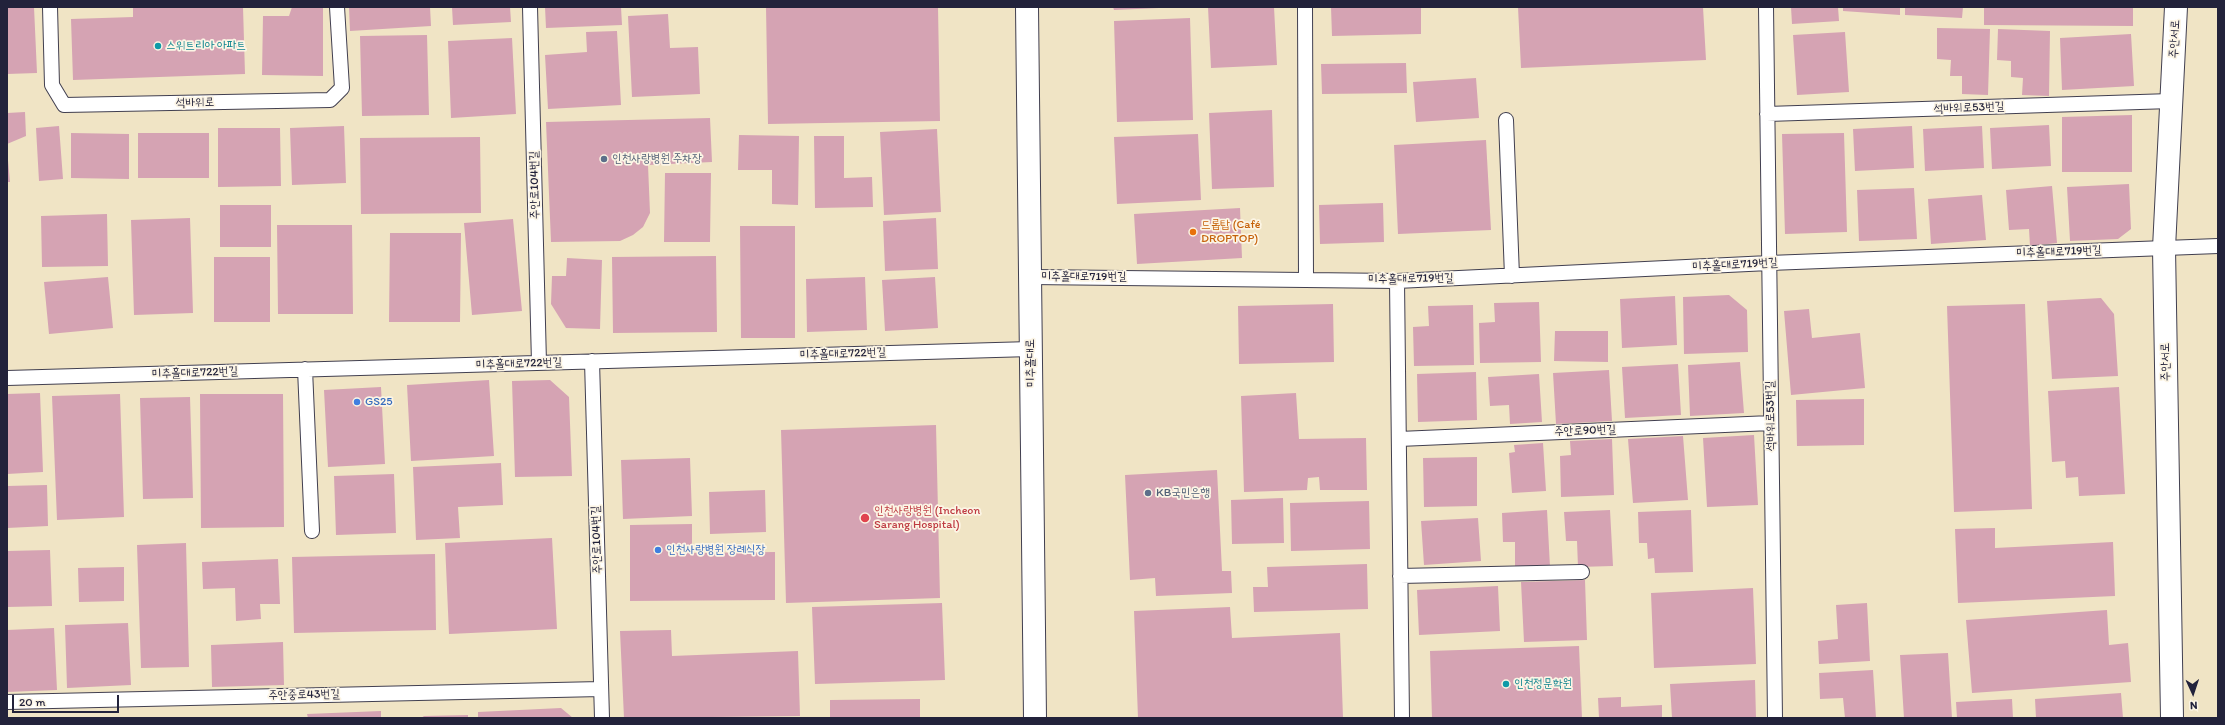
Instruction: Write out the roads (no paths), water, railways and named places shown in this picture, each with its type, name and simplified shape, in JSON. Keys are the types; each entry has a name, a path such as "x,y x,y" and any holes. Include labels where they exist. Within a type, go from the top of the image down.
{"main road":[{"name":"미추홀대로","path":"1027,7 1035,718"},
{"name":"주안서로","path":"2172,718 2164,248 2176,7"}],"lane":[{"name":"석바위로","path":"50,7 52,85 64,105 330,100 342,88 337,7"},
{"name":"주안로104번길","path":"530,7 539,363"},
{"path":"1305,7 1306,279"},
{"name":"석바위로53번길","path":"1766,7 1775,718"},
{"name":"석바위로53번길","path":"1767,114 2171,101"},
{"path":"1506,120 1512,276"},
{"name":"미추홀대로719번길","path":"1030,277 1397,281 1769,263 2218,246"},
{"path":"1397,281 1402,718"},
{"name":"미추홀대로722번길","path":"7,378 1031,349"},
{"name":"주안로104번길","path":"592,362 602,718"},
{"path":"305,369 312,531"},
{"name":"주안로90번길","path":"1399,439 1771,424"},
{"path":"1400,576 1582,572"},
{"name":"주안중로43번길","path":"7,702 601,689"}],"place":[{"name":"스위트리아 아파트","path":"158,46"},
{"name":"인천사랑병원 주차장","path":"604,159"},
{"name":"드롭탑 (Café DROPTOP)","path":"1193,232"},
{"name":"GS25","path":"357,402"},
{"name":"KB국민은행","path":"1148,493"},
{"name":"인천사랑병원 (Incheon Sarang Hospital)","path":"865,518"},
{"name":"인천사랑병원 장례식장","path":"658,550"},
{"name":"인천정문학원","path":"1506,684"}]}
